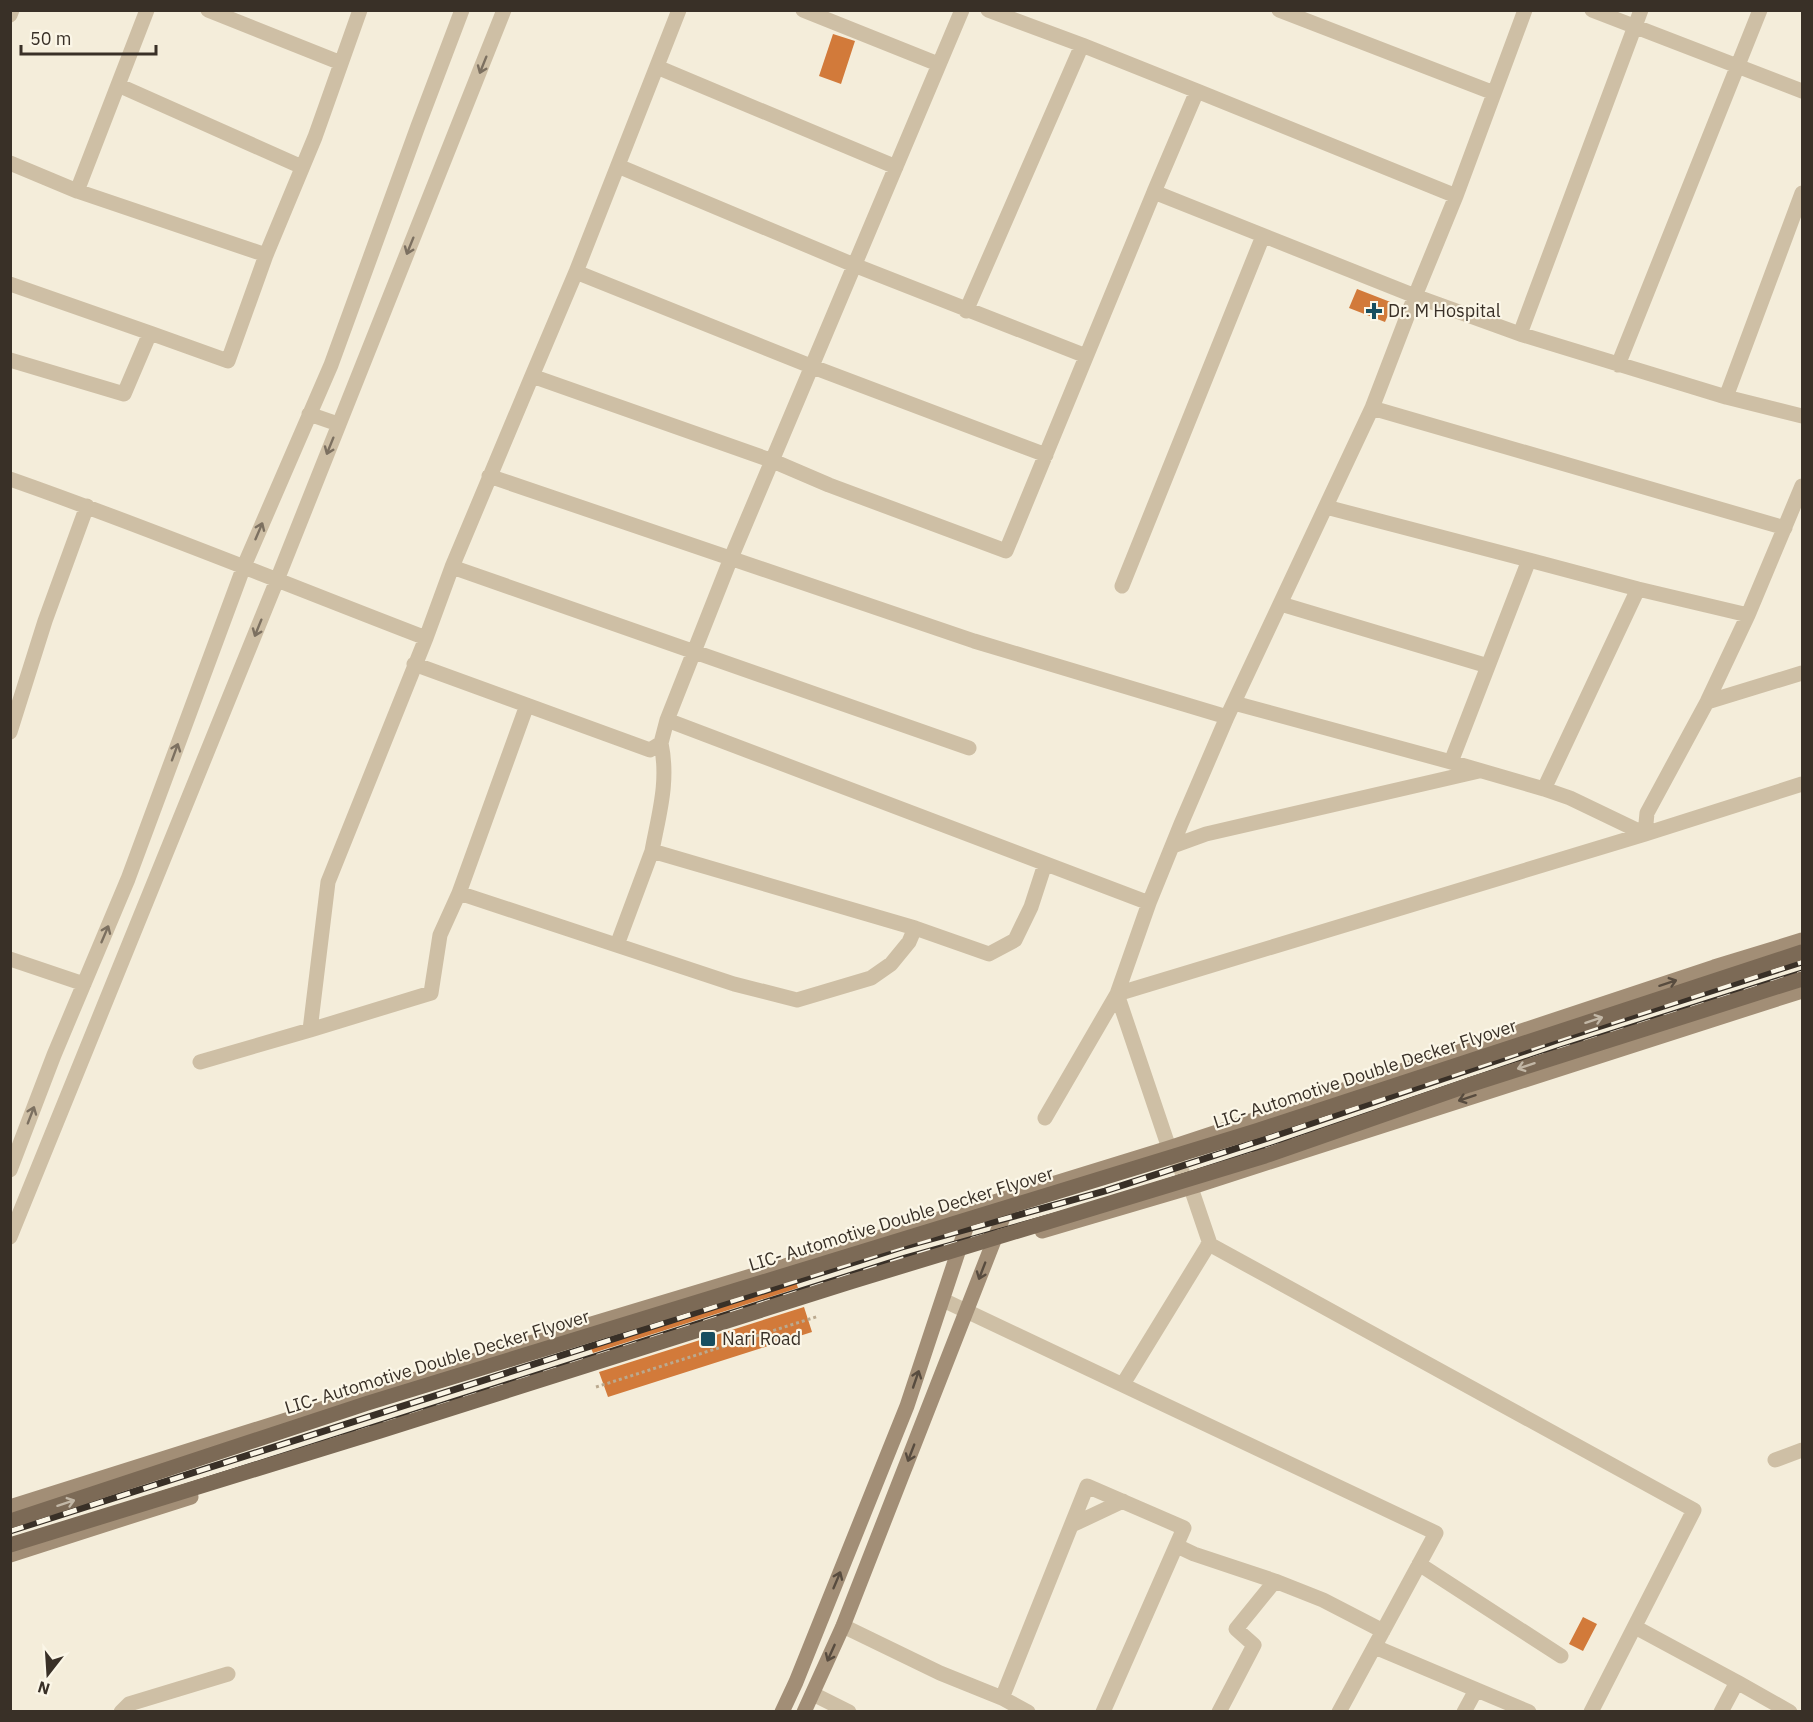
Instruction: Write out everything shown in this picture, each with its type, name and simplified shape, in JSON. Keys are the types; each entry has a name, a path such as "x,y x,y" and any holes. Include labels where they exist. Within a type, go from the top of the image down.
{"main road":[{"path":"10,1507 565,1332 1169,1148 1803,940"},
{"name":"LIC- Automotive Double Decker Flyover","path":"10,1521 368,1403 1256,1131 1803,952"},
{"path":"10,1545 850,1282 1265,1156 1469,1084 1803,979"},
{"path":"10,1555 454,1412 957,1256 1191,1188 1803,991"},
{"path":"804,1712 843,1626 1011,1197"},
{"path":"782,1712 907,1406 972,1209"},
{"path":"793,1687 813,1694"}],"street":[{"path":"10,15 12,10"},
{"path":"77,191 147,10"},
{"path":"208,10 341,63"},
{"path":"10,284 228,361 360,10"},
{"path":"10,1170 54,1055 128,879 244,566 331,365 462,10"},
{"path":"10,1237 277,580 504,10"},
{"path":"310,1030 328,882 426,638 452,567 576,272 680,10"},
{"path":"803,10 938,64"},
{"path":"617,945 652,851 664,790 665,762 661,743 667,720 731,558 962,10"},
{"path":"988,10 1082,45 1456,196"},
{"path":"1279,10 1494,93"},
{"path":"1045,1118 1117,994 1149,903 1227,717 1372,408 1456,196 1526,10"},
{"path":"1592,10 1803,91"},
{"path":"1520,334 1641,10"},
{"path":"1618,365 1760,10"},
{"path":"966,311 1082,45"},
{"path":"657,67 896,167"},
{"path":"118,85 302,167"},
{"path":"532,376 773,461 840,489 1006,551 1197,91"},
{"path":"10,163 77,191 266,255"},
{"path":"618,166 966,311 1086,356"},
{"path":"1154,192 1415,296 1520,334 1726,397 1803,416"},
{"path":"1726,397 1803,193"},
{"path":"1122,586 1263,236"},
{"path":"576,272 813,367 1046,455"},
{"path":"10,360 124,394 150,333"},
{"path":"1372,408 1785,528"},
{"path":"309,414 338,424"},
{"path":"489,476 974,641 1227,717"},
{"path":"10,479 244,566 426,638"},
{"path":"1645,834 1647,813 1707,702 1748,615 1803,486"},
{"path":"10,732 45,621 87,506"},
{"path":"1326,507 1638,590 1748,615"},
{"path":"1451,762 1529,560"},
{"path":"452,567 969,748"},
{"path":"1544,789 1638,590"},
{"path":"1281,604 1488,666"},
{"path":"414,664 650,750 661,743"},
{"path":"1707,702 1803,673"},
{"path":"1234,703 1544,789 1570,798 1645,834"},
{"path":"200,1062 431,993 441,935 459,893 527,705"},
{"path":"667,720 1149,903"},
{"path":"1173,846 1206,834 1479,771"},
{"path":"1117,994 1803,784"},
{"path":"652,851 915,928 988,954 1015,940 1031,907 1045,864"},
{"path":"459,893 734,984 797,1000 872,978 891,964 909,942 915,928"},
{"path":"10,959 84,984"},
{"path":"1117,994 1169,1148 1191,1188 1209,1239 1209,1244 1123,1384"},
{"path":"1209,1244 1694,1510 1591,1712"},
{"path":"943,1300 1436,1533 1339,1712"},
{"path":"1775,1460 1803,1450"},
{"path":"1002,1698 1087,1486 1185,1528 1103,1712"},
{"path":"1072,1525 1123,1501"},
{"path":"1177,1546 1323,1600 1383,1631"},
{"path":"1419,1564 1561,1656"},
{"path":"1219,1712 1254,1645 1236,1629 1275,1581"},
{"path":"843,1626 939,1673 1002,1698 1028,1712"},
{"path":"1635,1627 1790,1712"},
{"path":"1374,1647 1529,1712"},
{"path":"121,1712 129,1704 228,1674"},
{"path":"1721,1712 1737,1682"},
{"path":"1464,1712 1476,1690"},
{"path":"813,1694 849,1712"}],"path":[{"path":"596,1387 819,1316"}],"building":[{"path":"833,34 855,41 841,84 819,76"},
{"path":"1357,289 1393,303 1385,322 1349,308"},
{"path":"796,1282 798,1288 593,1353 591,1348"},
{"path":"804,1307 812,1332 608,1397 599,1372"},
{"path":"1583,1617 1597,1624 1583,1651 1569,1644"}],"railway":[{"path":"10,1531 902,1247 1105,1191 1557,1040 1802,962"},
{"path":"10,1543 905,1258 1108,1201 1560,1050 1802,973"}],"place":[{"name":"Dr. M Hospital","path":"1374,311"},
{"name":"Nari Road","path":"708,1339"}]}
